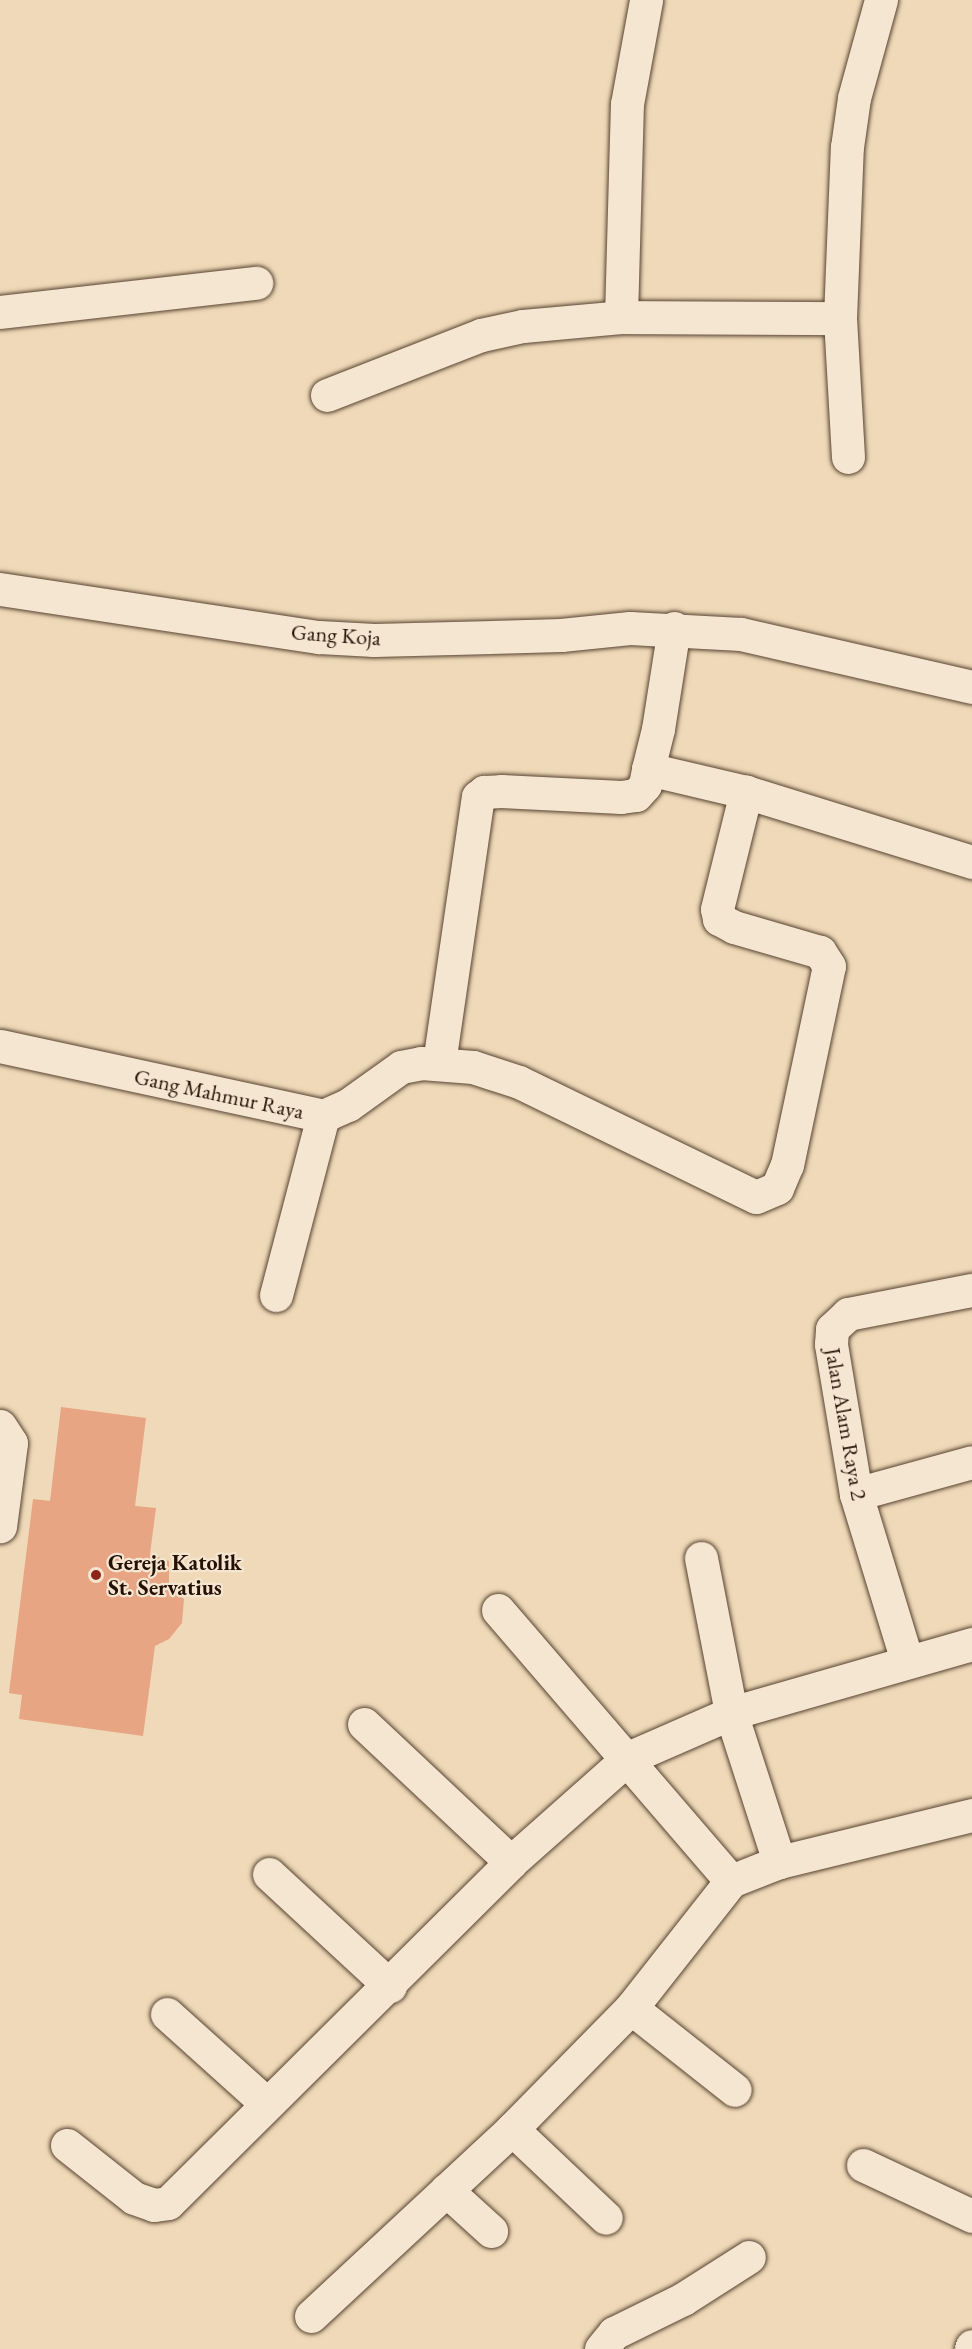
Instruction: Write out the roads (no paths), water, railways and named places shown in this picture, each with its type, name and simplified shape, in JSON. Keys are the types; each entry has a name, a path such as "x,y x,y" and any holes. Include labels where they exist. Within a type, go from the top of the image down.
{"street":[{"path":"621,317 627,104 646,0"},
{"path":"848,457 840,318 847,147 854,98 881,0"},
{"path":"0,312 256,283"},
{"path":"327,395 481,335 523,326 621,317 840,318"},
{"name":"Gang Koja","path":"0,590 319,637 374,640 674,628 741,634 972,687"},
{"path":"439,1064 478,797 484,792 501,791 621,797 636,795 645,785 658,729 674,628"},
{"path":"648,769 746,792 972,862"},
{"name":"Gang Mahmur Raya","path":"0,1046 323,1116 348,1105 401,1067 439,1064 473,1067 519,1082 756,1197 777,1188 787,1166 828,966 820,952 734,927 719,919 717,909 746,792"},
{"path":"276,1295 323,1116"},
{"name":"Jalan Alam Raya 2","path":"907,1661 856,1494 831,1344 832,1329 848,1314 972,1290"},
{"path":"0,1426 11,1443 0,1526"},
{"path":"856,1494 972,1462"},
{"path":"701,1558 730,1713 779,1863"},
{"path":"498,1610 628,1758 731,1881"},
{"path":"67,2145 134,2198 154,2205 168,2203 266,2103 390,1986 511,1862 628,1758 730,1713 972,1644"},
{"path":"364,1725 511,1862"},
{"path":"311,2316 512,2129 631,2008 731,1881 779,1863 972,1815"},
{"path":"269,1874 390,1986"},
{"path":"631,2008 735,2090"},
{"path":"167,2014 266,2103"},
{"path":"512,2129 606,2218"},
{"path":"863,2165 972,2216"},
{"path":"446,2190 491,2231"},
{"path":"601,2349 614,2333 683,2299 749,2257"}],"place":[{"name":"Gereja Katolik St. Servatius","path":"96,1575"}]}
